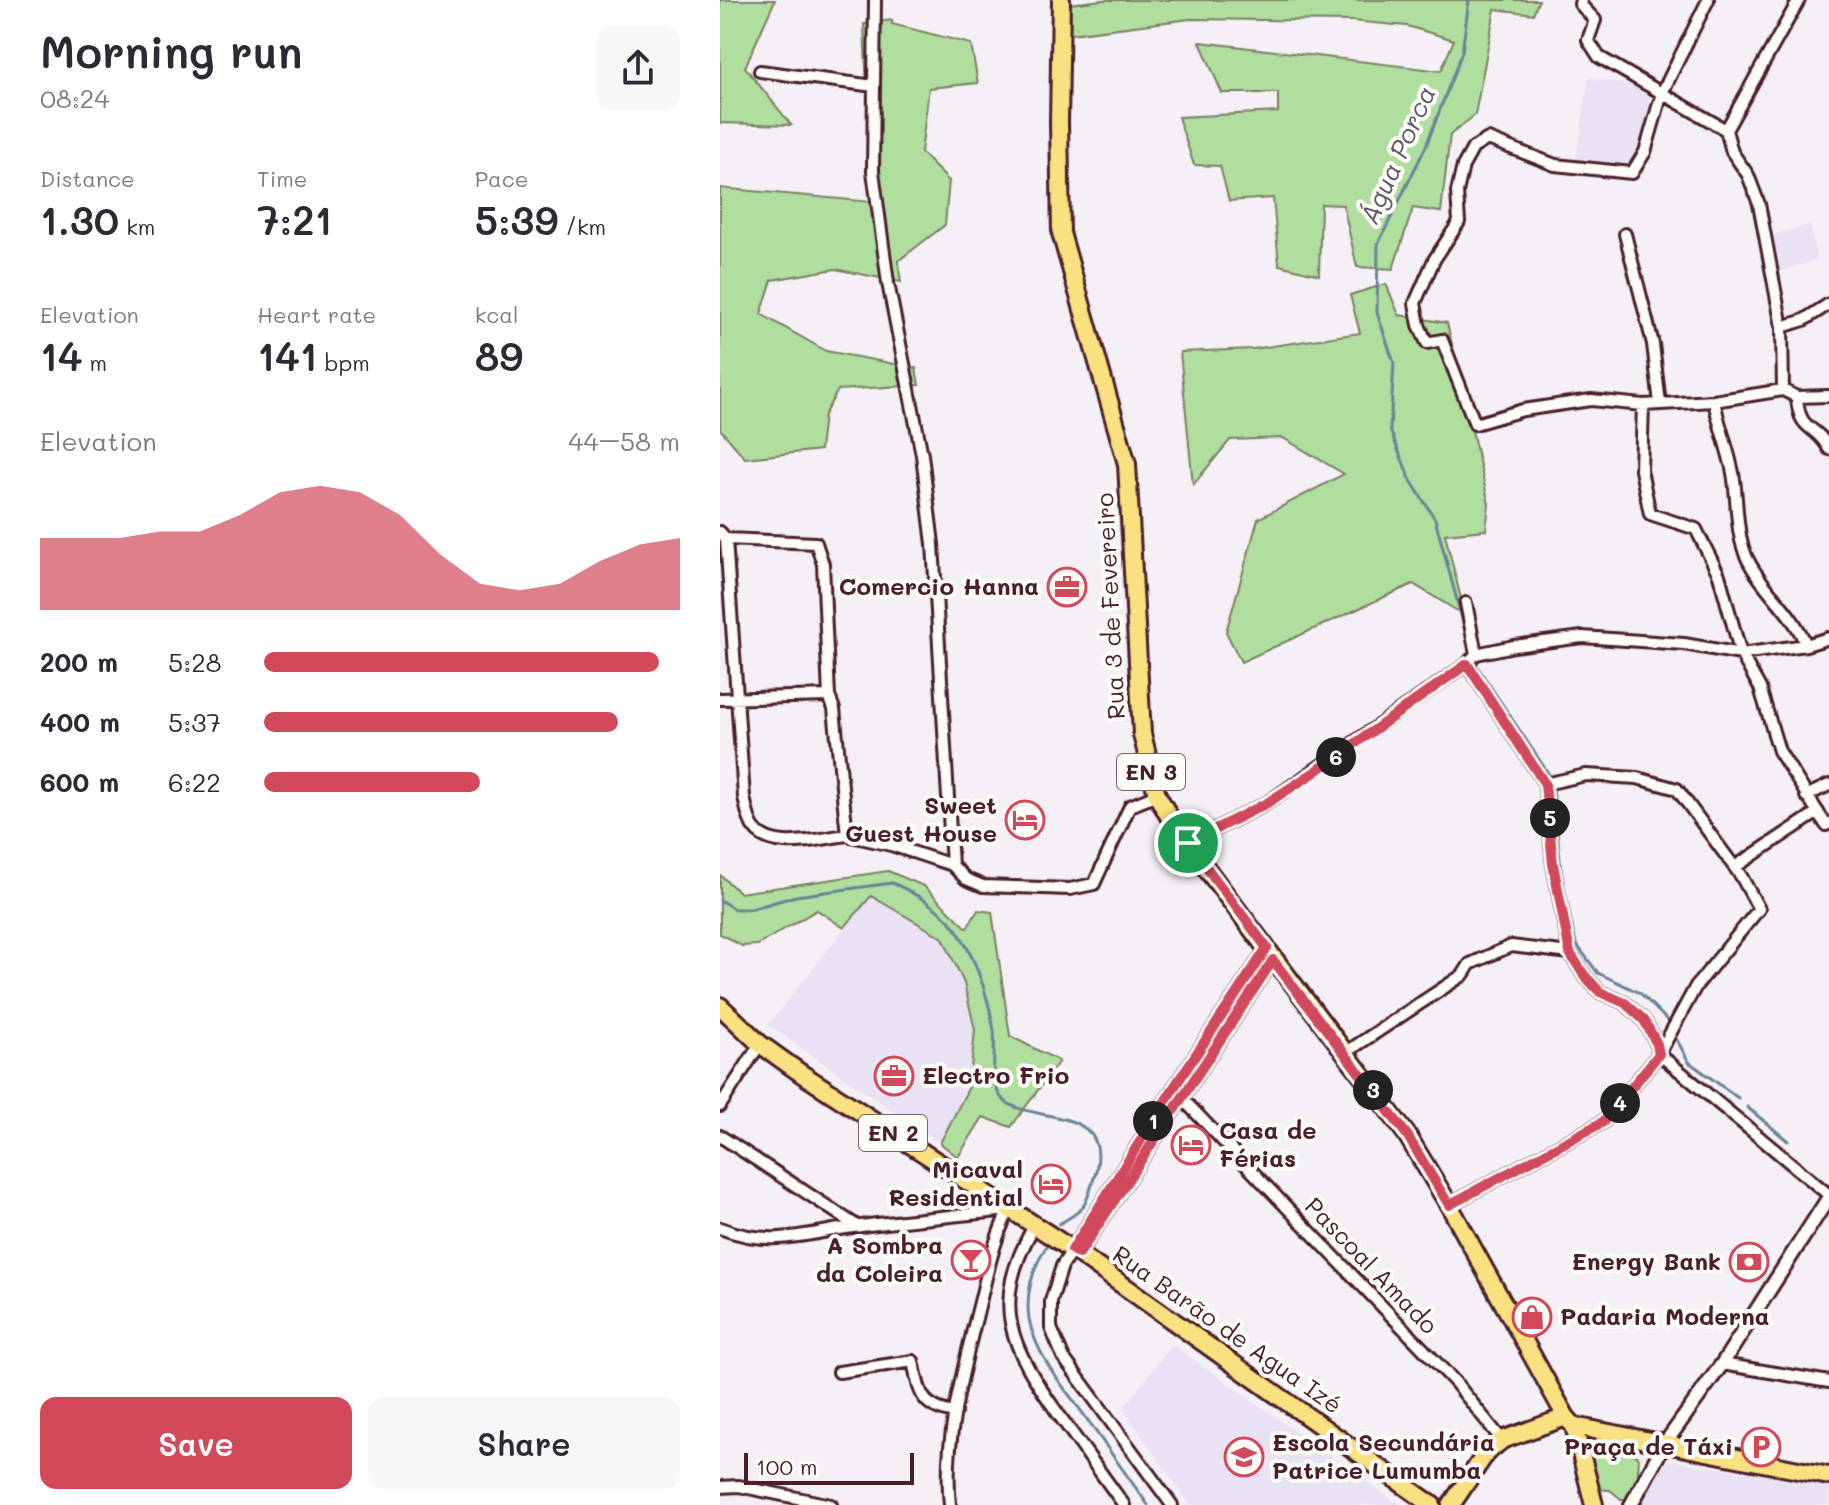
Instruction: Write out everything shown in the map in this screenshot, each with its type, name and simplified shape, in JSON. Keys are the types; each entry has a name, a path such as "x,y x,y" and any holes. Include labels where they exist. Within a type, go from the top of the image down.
{"main road":[{"name":"Rua 3 de Fevereiro","path":"1061,0 1061,233 1127,464 1142,734 1157,795 1188,843 1407,1135 1570,1422 1594,1505"},
{"name":"EN 2","path":"720,1006 760,1044 1076,1252"},
{"name":"Rua Barão de Agua Izé","path":"1076,1252 1432,1505"},
{"path":"1451,1505 1486,1453 1502,1440 1570,1422 1663,1446 1829,1476"}],"street":[{"path":"875,0 875,185 888,283 922,455 933,544 952,865"},
{"path":"1581,0 1580,4 1595,20 1588,40 1599,57 1726,130"},
{"path":"1708,0 1662,93 1645,152 1632,173 1555,165 1488,139 1473,148 1463,166 1457,192 1459,222 1428,272 1415,303 1419,325 1427,343 1442,340 1475,424 1523,410 1591,400 1643,405 1714,401 1783,390 1797,397 1829,396"},
{"path":"1783,390 1782,327 1755,189 1732,152 1726,130 1799,0"},
{"path":"760,71 874,86"},
{"path":"1625,234 1653,344 1660,404"},
{"path":"1782,327 1797,323 1829,304"},
{"path":"1797,397 1801,422 1821,437 1829,449"},
{"path":"1714,401 1733,474 1745,554 1798,625 1806,645"},
{"path":"1643,405 1641,470 1650,514 1696,529 1719,575 1741,654 1760,688 1779,751 1826,825 1829,823"},
{"path":"847,835 834,709 829,696 823,564 816,543 723,536 744,797 753,827 769,840 788,842 847,835 891,845 952,865 966,879 983,886 1070,889 1094,884 1130,806 1157,795"},
{"path":"1466,603 1476,654"},
{"path":"1188,843 1279,796 1467,664 1476,654 1582,637 1684,644 1741,654 1806,645 1829,638"},
{"path":"1467,664 1545,784 1554,875 1570,953 1584,975 1600,992 1625,1003 1644,1020 1659,1054 1829,1196 1722,1364 1663,1446 1631,1505"},
{"path":"720,699 829,696"},
{"path":"1449,1205 1603,1122 1659,1054 1696,986 1759,909 1735,867 1677,789 1637,778 1586,775 1545,784"},
{"path":"1806,796 1829,785"},
{"path":"1735,867 1818,812"},
{"path":"1345,1053 1463,975 1470,964 1511,946 1570,953"},
{"path":"1076,1252 1173,1089 1270,954"},
{"path":"1172,1505 1063,1357 1051,1328 1051,1301 1062,1266 1076,1252 1181,1099 1270,954"},
{"path":"720,1106 760,1044"},
{"name":"Pascoal Amado","path":"1173,1089 1455,1382 1502,1440"},
{"path":"720,1136 857,1226"},
{"path":"720,1228 746,1238 778,1239 857,1226 1009,1210"},
{"path":"950,1505 949,1484 958,1387 997,1235 1009,1210"},
{"path":"1034,1226 1017,1259 1011,1279 1009,1317 1015,1340 1035,1381 1124,1505"},
{"path":"839,1372 913,1361 920,1393 926,1402 941,1411 955,1413"},
{"path":"1722,1364 1829,1382"},
{"path":"720,1487 739,1486 831,1505"}],"shaded area":[{"path":"1589,78 1651,88 1637,174 1575,164"},
{"path":"1810,225 1817,260 1780,271 1771,235"},
{"path":"871,896 943,938 964,983 975,1030 969,1087 940,1143 768,1025"},
{"name":"Escola Secundária Patrice Lumumba","path":"1172,1344 1400,1505 1190,1505 1123,1409"},
{"path":"1667,1460 1829,1484 1829,1505 1640,1505"}],"green space":[{"path":"720,0 775,0 745,67 791,125 720,123"},
{"path":"1103,0 1539,0 1533,14 1495,9 1475,115 1450,135 1441,212 1413,208 1393,269 1357,267 1343,205 1321,204 1319,275 1279,265 1273,198 1229,201 1220,166 1194,165 1178,117 1278,112 1278,93 1222,93 1200,42 1441,71 1454,40 1407,26 1351,21 1190,19 1070,34 1069,4"},
{"path":"892,20 892,24 971,44 978,83 929,88 921,153 949,181 945,225 898,261 901,282 835,269 772,280 761,314 826,351 916,368 919,385 838,390 824,415 820,450 745,458 720,429 720,188 872,202 864,24"},
{"path":"1386,284 1399,315 1447,323 1489,504 1486,530 1445,534 1464,611 1456,610 1413,584 1241,662 1226,632 1258,519 1344,474 1283,438 1230,440 1193,485 1180,352 1253,349 1360,333 1350,295"},
{"path":"888,871 924,886 967,928 978,910 992,912 1010,1036 1059,1061 1011,1127 983,1117 958,1157 940,1143 969,1087 975,1030 964,983 943,938 871,896 844,928 817,910 757,945 742,946 720,934 720,875 740,893"},
{"path":"1604,1445 1630,1451 1639,1458 1637,1485 1627,1499 1621,1499 1610,1490 1594,1489 1587,1459 1589,1450"}],"waterway":[{"name":"Água Porca","path":"1469,0 1462,52 1426,146 1378,244 1377,313 1394,363 1390,430 1410,479 1435,519 1469,645"},
{"path":"1476,665 1550,776"},
{"path":"1553,788 1562,882"},
{"path":"720,900 734,909 751,909 796,896 892,883 918,896 943,915 963,940 985,991 994,1031 994,1070 998,1092 1007,1103 1023,1110 1061,1118 1079,1125 1092,1135 1098,1152 1089,1195 1075,1215 1059,1224"},
{"path":"1563,888 1576,944 1598,973 1640,993 1669,1022"},
{"path":"1673,1033 1689,1062 1738,1098"},
{"path":"1747,1107 1788,1141"},
{"path":"1048,1244 1034,1270 1029,1289 1028,1309 1033,1333 1051,1370 1148,1505"}],"place":[{"name":"Comercio Hanna","path":"1067,587"},
{"name":"Sweet Guest House","path":"1025,820"},
{"name":"Electro Frio","path":"894,1076"},
{"name":"Casa de Férias","path":"1191,1145"},
{"name":"Micaval Residential","path":"1051,1184"},
{"name":"A Sombra da Coleira","path":"971,1260"},
{"name":"Energy Bank","path":"1749,1262"},
{"name":"Padaria Moderna","path":"1532,1317"},
{"name":"Praça de Táxi","path":"1761,1447"},
{"name":"Escola Secundária Patrice Lumumba","path":"1244,1457"}],"route":[{"path":"1467,664 1545,784 1556,886 1570,953 1600,992 1625,1003 1644,1020 1659,1054 1603,1122 1449,1205 1407,1135 1273,960 1079,1254 1072,1250 1173,1089 1267,948 1188,843 1267,803 1467,664"}]}
